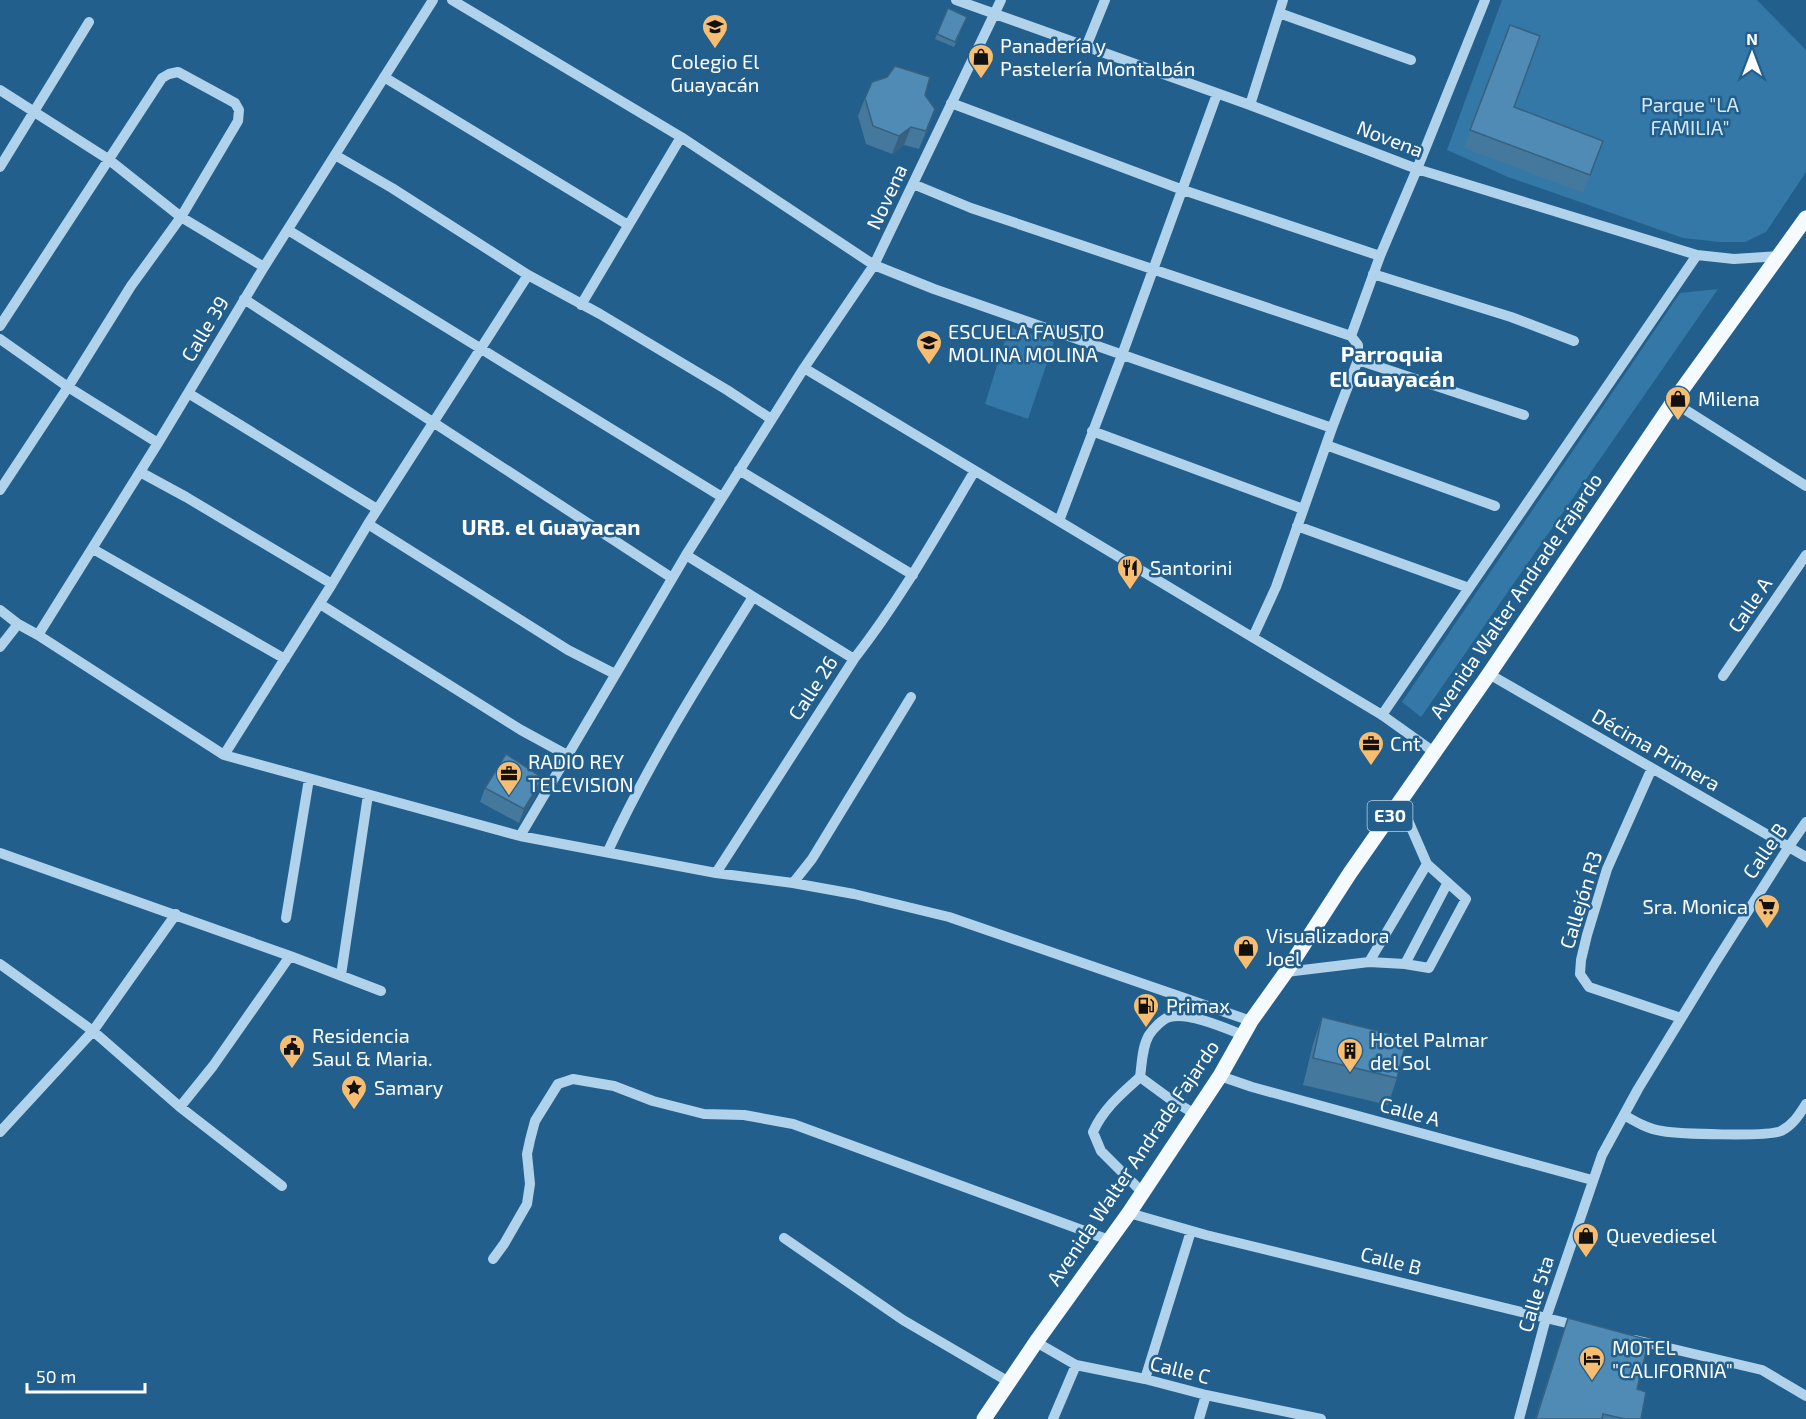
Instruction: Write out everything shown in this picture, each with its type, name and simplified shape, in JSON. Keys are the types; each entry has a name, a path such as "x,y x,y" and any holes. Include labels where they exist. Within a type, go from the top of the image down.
{"main road":[{"name":"Avenida Walter Andrade Fajardo","path":"984,1419 1129,1213 1220,1076 1247,1028 1350,873 1489,674 1673,402 1806,218"}],"street":[{"name":"Calle 39","path":"38,635 158,443 244,299 433,0"},
{"path":"452,0 681,137 874,265 934,289 1332,428"},
{"name":"Novena","path":"956,0 1250,105 1417,169 1697,255 1734,259 1780,256"},
{"path":"995,14 1001,0"},
{"path":"1086,47 1105,0"},
{"path":"1250,105 1283,0"},
{"path":"1351,336 1380,256 1485,0"},
{"path":"1279,13 1410,60"},
{"name":"Novena","path":"519,836 722,497 804,368 874,265 995,14"},
{"path":"0,167 89,22"},
{"path":"0,326 162,78 178,72 235,103 239,110 238,121 181,217 131,286 0,490"},
{"path":"384,77 628,225"},
{"path":"0,90 108,159 181,217 264,267"},
{"path":"1059,521 1217,94"},
{"path":"951,103 1183,190 1380,256"},
{"path":"581,305 681,137"},
{"path":"335,155 392,188 528,275 600,314 728,390 771,419"},
{"path":"913,184 971,207 1351,336 1358,345 1358,360 1276,587 1253,637"},
{"path":"288,230 722,497"},
{"path":"1382,715 1697,255"},
{"path":"1373,274 1511,317 1574,341"},
{"path":"224,756 377,509 528,275"},
{"path":"244,299 672,578"},
{"path":"0,339 68,387 158,443"},
{"path":"1358,360 1524,415"},
{"path":"804,368 1382,715 1434,752"},
{"path":"188,393 377,509"},
{"path":"1673,402 1806,486"},
{"path":"1092,431 1303,509"},
{"path":"1326,445 1495,506"},
{"path":"739,470 913,575"},
{"path":"140,472 332,584"},
{"path":"854,659 913,575 974,472"},
{"path":"368,524 568,651 615,674"},
{"path":"1298,526 1469,588"},
{"path":"93,549 285,659"},
{"name":"Calle 26","path":"686,555 854,659 716,873"},
{"name":"Calle A","path":"1723,676 1806,555"},
{"path":"608,851 633,796 673,724 753,597"},
{"path":"320,604 521,730 567,755"},
{"path":"0,610 18,624 224,756 519,836 716,873 854,894 949,917 1247,1028"},
{"path":"0,647 18,624"},
{"name":"Décima Primera","path":"1489,674 1806,857"},
{"path":"793,883 812,859 911,697"},
{"name":"Callejón R3","path":"1652,768 1607,869 1587,935 1581,960 1581,974 1589,987 1681,1018"},
{"path":"286,918 309,779"},
{"path":"341,975 368,795"},
{"path":"1286,972 1369,962 1430,968 1466,899 1427,864 1400,802"},
{"name":"Calle B","path":"1592,1180 1602,1155 1681,1018 1806,822"},
{"path":"0,853 176,914 381,991"},
{"path":"1369,962 1427,864"},
{"path":"1405,964 1447,884"},
{"path":"0,1132 93,1031 176,914"},
{"path":"180,1107 213,1066 290,956"},
{"path":"0,964 93,1031 180,1107 282,1186"},
{"path":"1143,1192 1101,1150 1093,1132 1098,1120 1140,1077 1144,1049 1149,1035 1160,1023 1170,1017 1187,1017 1247,1028"},
{"name":"Calle A","path":"1220,1076 1252,1087 1592,1180"},
{"path":"1140,1077 1195,1114"},
{"path":"493,1259 527,1204 530,1184 527,1154 535,1121 558,1084 573,1079 614,1086 653,1101 704,1114 744,1115 793,1124 1109,1240"},
{"path":"1624,1115 1640,1124 1661,1131 1724,1134 1776,1132 1789,1126 1806,1104"},
{"path":"0,1113 10,1121"},
{"name":"Calle 5ta","path":"1519,1419 1546,1318 1592,1180"},
{"name":"Calle B","path":"1129,1213 1191,1231 1590,1329"},
{"path":"1145,1379 1191,1231"},
{"path":"784,1238 903,1320 1009,1382"},
{"path":"1623,1337 1762,1370 1806,1396"},
{"name":"Calle C","path":"1036,1342 1076,1365 1321,1419"},
{"path":"1053,1419 1076,1365"},
{"path":"1199,1419 1206,1395"}],"green space":[{"name":"Parque \"LA FAMILIA\"","path":"1502,0 1757,0 1806,50 1806,172 1766,232 1745,242 1683,238 1508,177 1447,150"},
{"path":"1718,289 1421,717 1402,702 1680,293"},
{"path":"1009,327 1054,342 1028,419 985,404"}],"building":[{"path":"948,8 967,17 955,42 937,34"},
{"path":"1510,25 1540,36 1514,107 1603,141 1590,175 1470,130"},
{"path":"895,66 930,77 925,95 935,109 926,131 911,127 899,136 873,126 865,98 872,82 887,77"},
{"path":"506,754 543,778 524,809 485,788"},
{"path":"1322,1017 1407,1038 1397,1078 1313,1058"},
{"name":"MOTEL \"CALIFORNIA\"","path":"1568,1318 1649,1340 1637,1389 1646,1392 1641,1419 1625,1419 1603,1414 1602,1419 1536,1419"}],"place":[{"name":"Colegio El Guayacán","path":"715,50"},
{"name":"Panadería y Pastelería Montalbán","path":"981,80"},
{"name":"ESCUELA FAUSTO MOLINA MOLINA","path":"929,366"},
{"name":"Milena","path":"1678,422"},
{"name":"Santorini","path":"1130,591"},
{"name":"Cnt","path":"1371,767"},
{"name":"RADIO REY TELEVISION","path":"509,797"},
{"name":"Sra. Monica","path":"1767,930"},
{"name":"Visualizadora Joel","path":"1246,971"},
{"name":"Primax","path":"1146,1029"},
{"name":"Residencia Saul & Maria.","path":"292,1070"},
{"name":"Hotel Palmar del Sol","path":"1350,1074"},
{"name":"Samary","path":"354,1111"},
{"name":"Quevediesel","path":"1586,1259"},
{"name":"MOTEL \"CALIFORNIA\"","path":"1592,1382"}],"district":[{"name":"Parroquia El Guayacán","path":"1392,366"},
{"name":"URB. el Guayacan","path":"551,527"}]}
